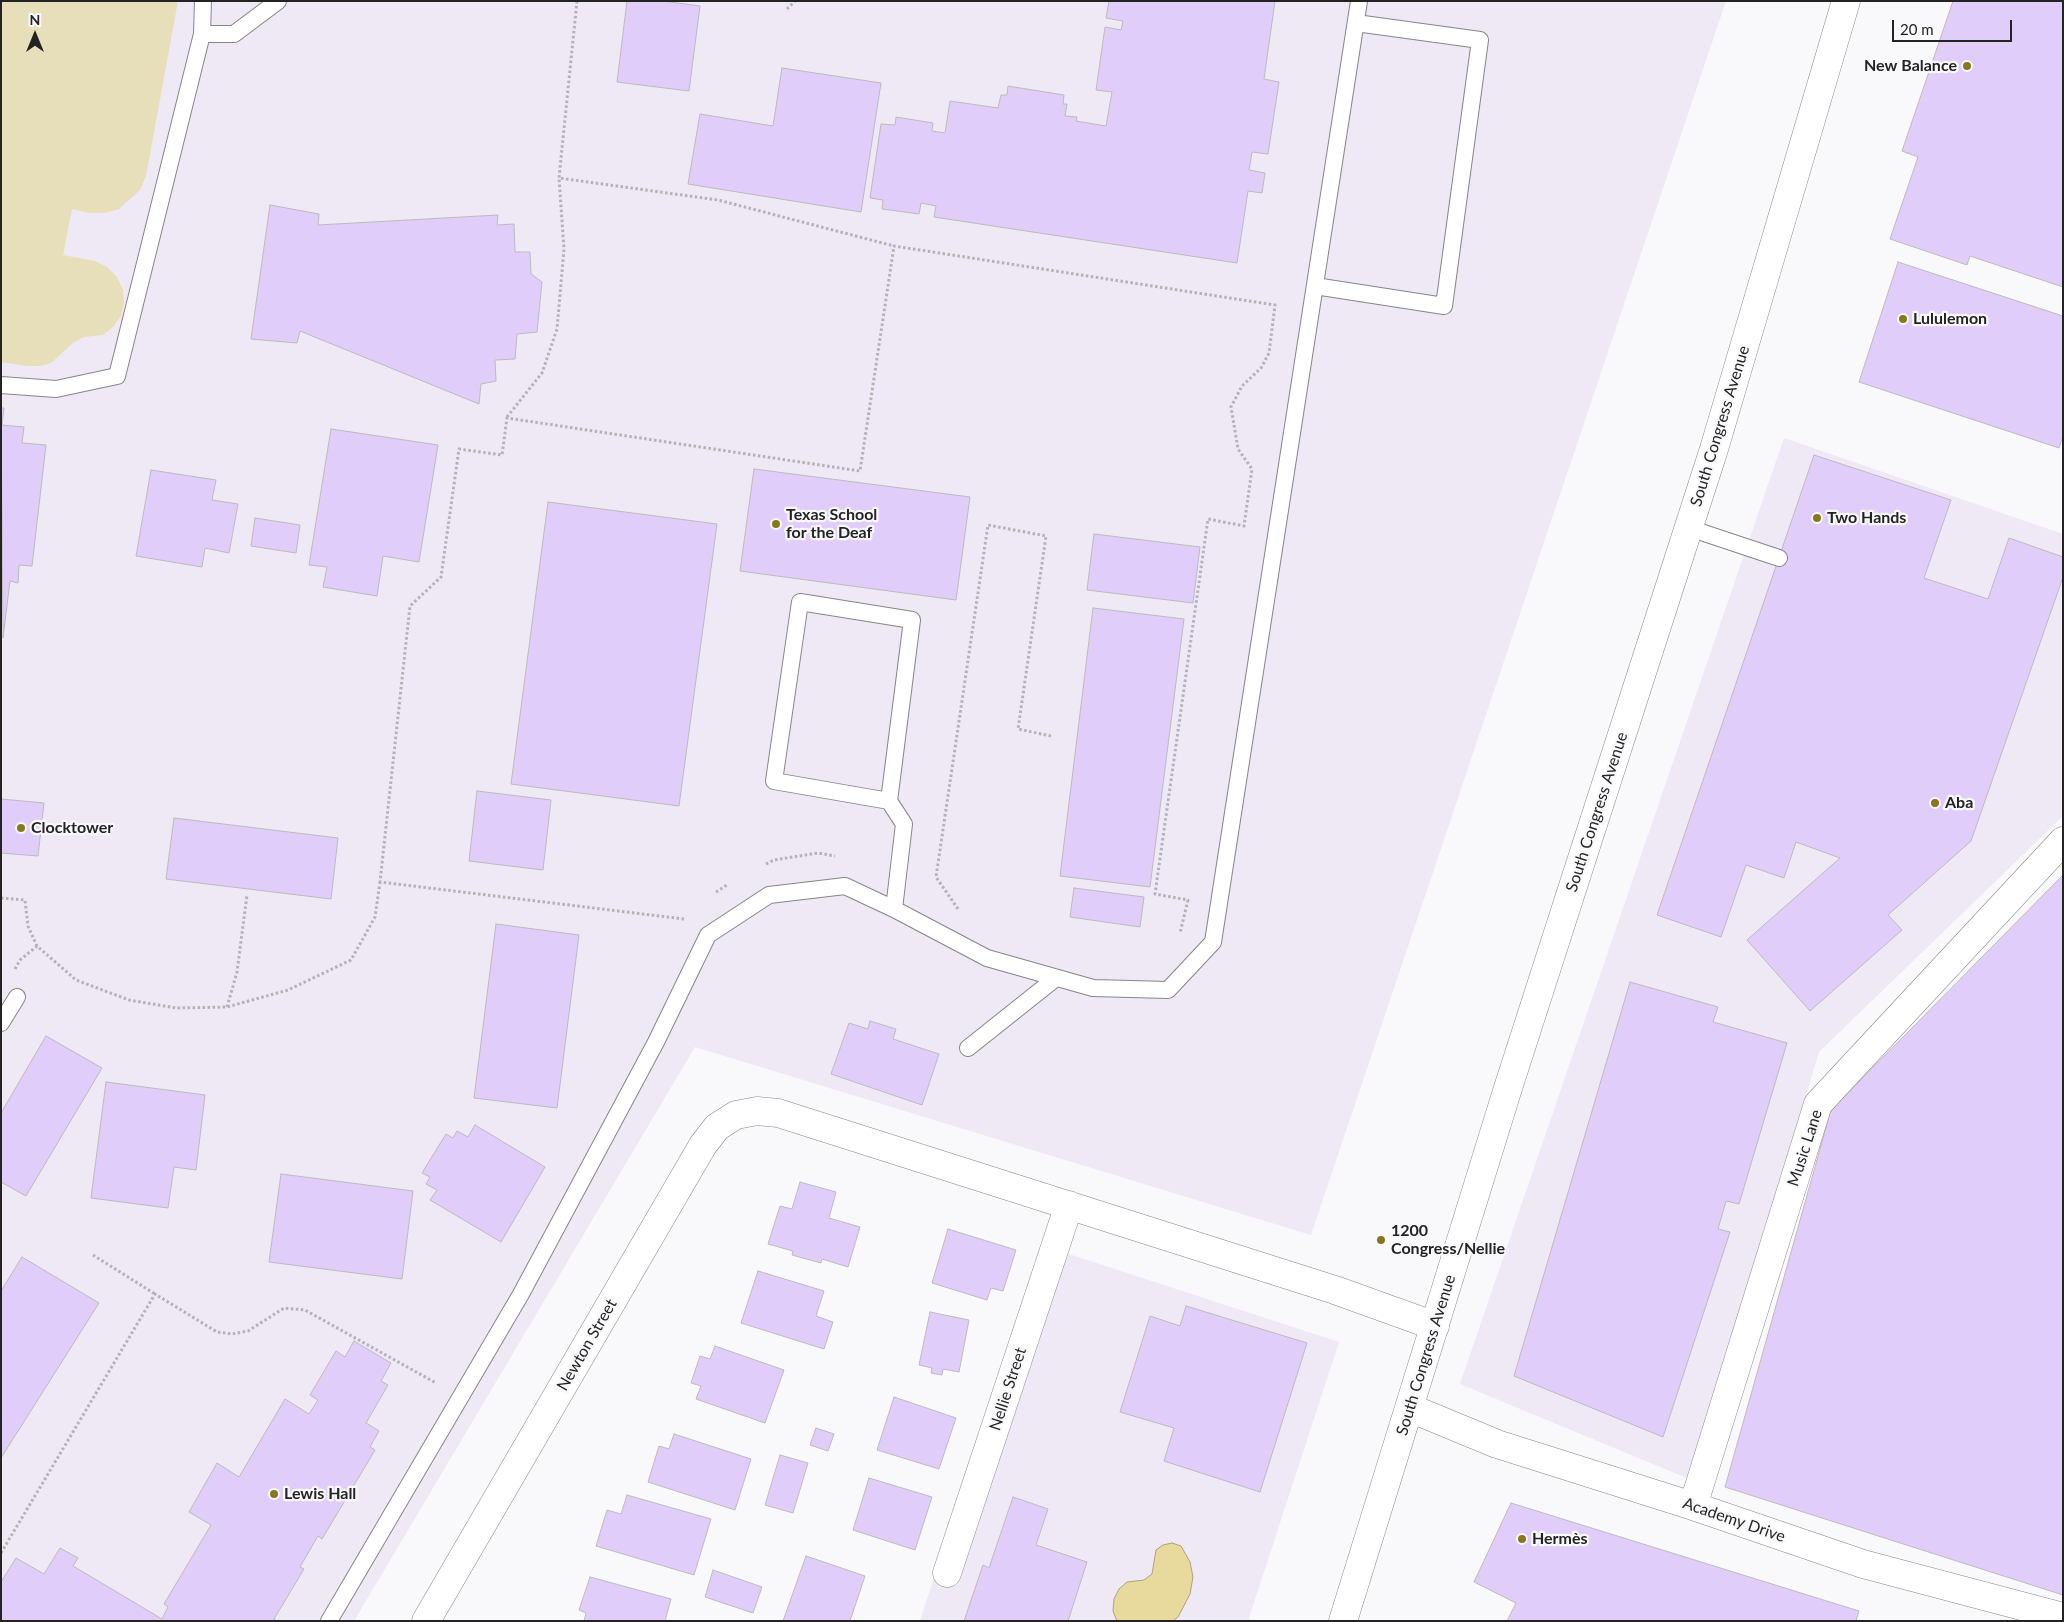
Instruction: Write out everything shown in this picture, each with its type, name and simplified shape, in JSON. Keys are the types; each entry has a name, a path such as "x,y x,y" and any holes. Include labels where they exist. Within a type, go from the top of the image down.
{"street":[{"name":"South Congress Avenue","path":"1342,1621 1410,1408 1508,1088 1689,528 1846,1"},
{"name":"Music Lane","path":"1693,1506 1818,1104 2063,841"},
{"name":"Newton Street","path":"426,1621 703,1145 718,1127 736,1116 757,1111 778,1113 1069,1205"},
{"path":"1069,1205 1335,1290 1435,1326"},
{"name":"Nellie Street","path":"947,1573 1069,1205"},
{"name":"Academy Drive","path":"1410,1408 1497,1444 1693,1506 1863,1564 2063,1618"}],"lane":[{"path":"1,385 56,389 117,376 202,34 203,1"},
{"path":"202,34 234,34 278,1"},
{"path":"329,1621 521,1294 656,1042 708,935 769,895 845,886 894,909 987,958 1093,988 1168,990 1214,942 1359,1"},
{"path":"1315,286 1444,306 1480,40 1356,23"},
{"path":"1689,528 1778,558"},
{"path":"890,801 774,781 800,602 912,620 890,801 904,824 894,909"},
{"path":"968,1048 1056,978"},
{"path":"1,1023 17,997"}],"path":[{"path":"1,898 25,900 28,926 37,946 76,980 129,1000 176,1008 227,1007 288,990 351,960 375,917 410,606 441,577 459,449 502,455 507,418 542,373 557,329 564,248 559,178 577,1"},
{"path":"787,9 795,1"},
{"path":"559,178 718,200 894,246 1275,305 1269,353 1261,368 1242,386 1231,407 1238,449 1252,469 1244,526 1208,519 1155,894 1188,900 1178,942"},
{"path":"507,418 860,471 894,246"},
{"path":"962,914 936,877 988,525 1046,536 1018,729 1051,736"},
{"path":"380,882 687,919"},
{"path":"227,1007 237,972 247,895"},
{"path":"11,976 20,960 37,946"},
{"path":"92,1255 217,1332 232,1334 248,1331 284,1308 305,1310 437,1383"},
{"path":"1,1553 155,1294"}],"shaded area":[{"name":"Texas School for the Deaf","path":"1,1 1726,1 1311,1235 695,1047 354,1621 1,1621"},
{"path":"1,1 178,1 146,176 140,190 119,209 105,213 89,213 72,209 63,255 95,261 107,267 117,277 123,290 124,303 121,316 113,327 103,335 84,337 74,342 51,363 41,366 1,362"},
{"path":"1784,438 2063,534 2063,816 1819,1052 1689,1479 1460,1384"},
{"path":"1041,1245 1339,1342 1248,1621 920,1621"},
{"path":"1172,1543 1181,1546 1190,1562 1193,1577 1190,1594 1178,1617 1173,1621 1117,1621 1113,1611 1114,1599 1119,1589 1127,1582 1144,1580 1152,1574 1156,1550 1163,1545"}],"building":[{"path":"627,1 663,1 700,6 689,91 617,82"},
{"path":"1109,1 1275,1 1264,79 1279,82 1268,154 1252,152 1249,170 1265,173 1262,193 1248,191 1237,263 934,217 936,206 921,203 919,214 882,209 883,200 870,198 881,124 895,125 896,117 933,123 932,131 945,133 950,101 998,108 1001,95 1007,95 1008,86 1064,95 1063,104 1067,104 1065,116 1077,117 1076,121 1106,126 1112,92 1096,90 1105,27 1121,30 1123,21 1106,18"},
{"path":"1953,1 2063,1 2063,287 1970,256 1967,265 1890,239 1918,157 1902,151"},
{"path":"782,68 881,83 861,212 688,184 700,114 773,126"},
{"path":"270,205 319,214 318,225 498,215 497,225 514,224 515,252 530,252 531,274 542,282 537,332 517,334 515,359 495,360 496,381 481,384 479,404 300,331 297,343 251,339"},
{"path":"1898,262 2063,316 2063,436 2059,448 1859,382"},
{"path":"1,408 4,408 2,425 24,427 22,443 46,445 32,566 19,565 18,583 10,581 3,638"},
{"path":"331,429 438,445 419,562 383,556 377,596 323,587 327,567 309,565"},
{"path":"1814,455 1951,500 1924,578 1988,599 2009,538 2063,557 2063,577 1971,841 1888,915 1902,930 1810,1011 1747,940 1840,858 1796,842 1784,878 1746,865 1721,937 1657,915"},
{"path":"754,469 970,497 956,600 740,571"},
{"path":"151,470 216,480 212,500 238,504 229,553 205,548 202,567 136,556"},
{"path":"548,502 717,524 679,806 511,784"},
{"path":"255,518 300,525 296,553 251,546"},
{"path":"1094,534 1200,547 1193,603 1087,590"},
{"path":"1093,608 1184,619 1150,887 1060,876"},
{"path":"477,791 551,800 543,870 469,861"},
{"name":"Clocktower","path":"1,799 44,803 38,856 1,853"},
{"path":"174,818 338,838 331,899 166,879"},
{"path":"2063,875 2063,1595 1725,1487 1831,1110"},
{"path":"1074,888 1144,897 1140,927 1070,917"},
{"path":"496,924 579,935 557,1108 474,1098"},
{"path":"1630,982 1718,1007 1713,1022 1787,1043 1739,1204 1726,1201 1718,1229 1730,1232 1663,1437 1514,1376"},
{"path":"870,1021 896,1029 893,1039 939,1054 922,1105 831,1074 849,1023 868,1029"},
{"path":"46,1036 102,1068 26,1196 1,1182 1,1113"},
{"path":"106,1082 205,1095 196,1170 174,1167 168,1208 91,1198"},
{"path":"475,1125 545,1167 501,1242 430,1200 437,1190 426,1184 430,1177 422,1173 446,1134 453,1138 457,1131 468,1137"},
{"path":"281,1174 413,1191 402,1279 269,1262"},
{"path":"800,1182 836,1192 829,1218 860,1227 848,1267 822,1259 821,1263 792,1255 793,1251 768,1244 780,1206 792,1209"},
{"path":"948,1229 1016,1250 1003,1291 991,1288 987,1300 932,1283"},
{"path":"22,1257 99,1303 1,1458 1,1291"},
{"path":"758,1271 824,1291 816,1316 833,1322 824,1349 741,1323"},
{"path":"1186,1306 1307,1343 1260,1492 1164,1461 1174,1428 1120,1412 1150,1316 1180,1326"},
{"path":"930,1312 969,1320 959,1372 943,1369 942,1375 931,1373 932,1368 919,1365"},
{"name":"Lewis Hall","path":"354,1341 391,1363 381,1381 388,1385 366,1423 379,1431 370,1447 375,1450 322,1539 318,1536 300,1567 304,1569 274,1619 277,1621 1,1621 1,1582 16,1558 44,1574 60,1548 78,1558 73,1566 162,1619 168,1607 164,1604 211,1525 189,1512 217,1463 239,1477 285,1399 309,1414 318,1400 310,1395 336,1351 345,1357"},
{"path":"715,1346 784,1370 765,1423 696,1399 701,1386 691,1383 700,1356 710,1359"},
{"path":"894,1397 956,1418 939,1469 877,1450"},
{"path":"816,1428 834,1434 828,1451 810,1445"},
{"path":"674,1434 751,1459 735,1510 648,1482 659,1446 669,1449"},
{"path":"780,1455 808,1463 793,1513 765,1505"},
{"path":"869,1478 932,1497 915,1550 853,1530"},
{"path":"627,1495 711,1519 694,1575 596,1546 607,1510 621,1514"},
{"path":"1013,1497 1048,1509 1036,1545 1087,1562 1068,1621 964,1621 983,1565 989,1568"},
{"path":"1511,1503 1859,1611 1856,1621 1507,1621 1516,1603 1474,1582"},
{"path":"806,1556 865,1576 850,1621 783,1621"},
{"path":"713,1570 762,1587 753,1613 705,1597"},
{"path":"590,1577 671,1599 665,1621 584,1621 586,1613 579,1610"}],"place":[{"name":"New Balance","path":"1967,66"},
{"name":"Lululemon","path":"1903,319"},
{"name":"Two Hands","path":"1817,518"},
{"name":"Texas School for the Deaf","path":"776,524"},
{"name":"Aba","path":"1935,803"},
{"name":"Clocktower","path":"21,828"},
{"name":"1200 Congress/Nellie","path":"1381,1240"},
{"name":"Lewis Hall","path":"274,1494"},
{"name":"Hermès","path":"1522,1539"}]}
